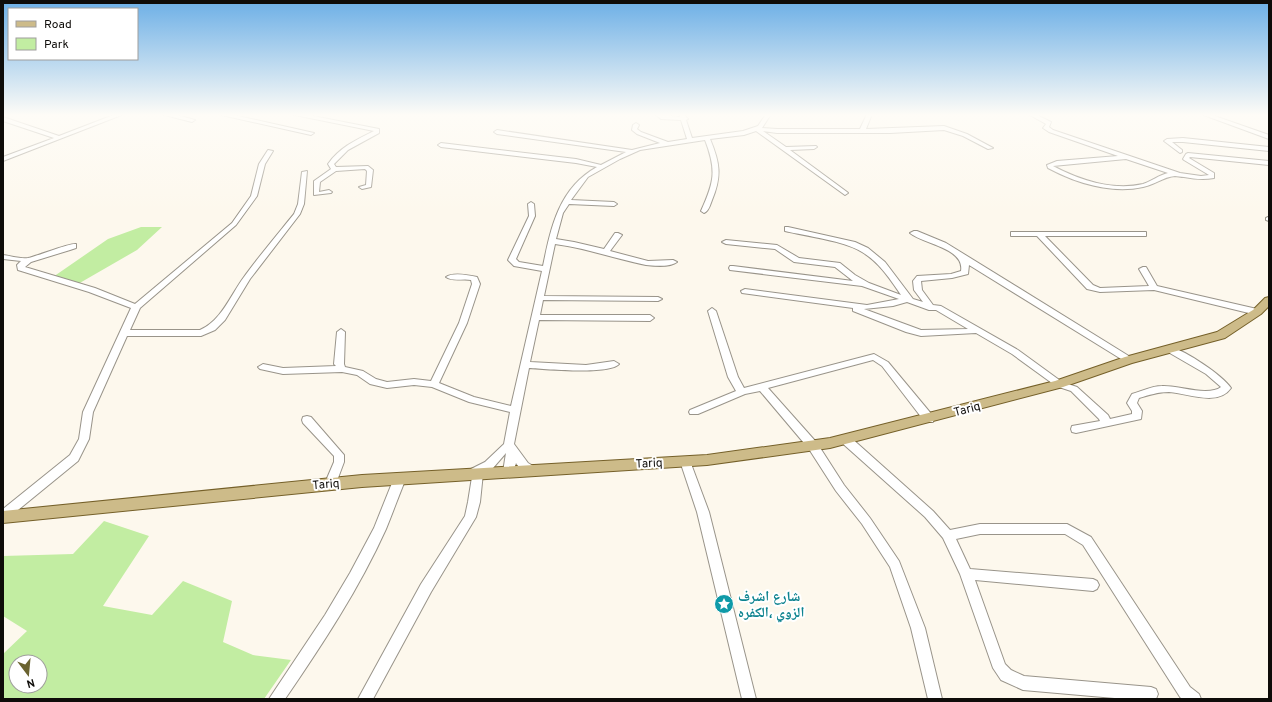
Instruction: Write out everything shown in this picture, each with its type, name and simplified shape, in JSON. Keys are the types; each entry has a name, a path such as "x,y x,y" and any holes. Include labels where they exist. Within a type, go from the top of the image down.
{"main road":[{"name":"Tariq","path":"3,516 117,506 331,483 732,458 813,446 929,419 1059,384 1129,360 1171,350 1221,335 1257,312 1269,300"}],"street":[{"path":"3,159 36,147"},
{"path":"334,169 331,164 334,158 349,147"},
{"path":"456,147 576,161 603,167"},
{"path":"601,147 631,151"},
{"path":"493,473 508,446 524,365 558,218 574,190 586,176 631,151 651,147"},
{"path":"704,211 713,193 717,173 714,154 711,147"},
{"path":"782,147 845,192"},
{"path":"785,149 814,147"},
{"path":"1100,147 1179,175"},
{"path":"1175,147 1180,151"},
{"path":"1248,147 1269,149"},
{"path":"3,516 74,458 84,439 88,412 136,307 240,217 256,190 262,164 270,151"},
{"path":"1125,157 1058,163 1050,165 1050,167 1070,178 1125,187 1140,187 1150,184 1159,176 1179,175 1201,178 1212,177 1212,174 1186,159 1188,155 1269,163"},
{"path":"329,192 316,194 315,188 317,181 334,169 366,168 370,170 369,186 362,188"},
{"path":"123,333 201,333 212,328 222,318 260,261 297,214 301,204 305,172"},
{"path":"566,202 614,204"},
{"path":"531,204 532,216 512,260 518,264 546,269"},
{"path":"788,229 852,244 865,250 882,264 909,298"},
{"path":"914,233 943,246 1129,360"},
{"path":"1014,234 1143,234"},
{"path":"1039,234 1090,287 1100,290 1154,288 1257,312"},
{"path":"606,252 618,235"},
{"path":"552,241 574,244 648,264 673,262"},
{"path":"726,242 777,248 797,260 837,265 852,277 866,285"},
{"path":"73,246 62,251 28,260 21,265 21,268 92,290 136,307"},
{"path":"3,257 28,260"},
{"path":"932,308 918,290 917,281 920,278 952,276 965,272 966,266 963,258"},
{"path":"733,268 866,285 909,298 932,308 938,308 1015,352 1059,384 1074,389 1104,417 1106,423"},
{"path":"1143,269 1154,288"},
{"path":"434,384 463,323 476,284 474,279 468,277 450,277"},
{"path":"745,291 845,305 880,307 909,298"},
{"path":"539,298 658,299"},
{"path":"845,305 909,330 921,333 976,331"},
{"path":"712,311 732,377 742,392"},
{"path":"535,317 650,318"},
{"path":"341,332 339,364 342,369"},
{"path":"1076,429 1137,417 1137,411 1132,403 1135,396 1161,389 1176,388 1206,395 1223,391 1226,388 1223,383 1215,377 1171,350"},
{"path":"694,412 742,392 874,357 885,364 929,419"},
{"path":"524,365 586,368 614,364"},
{"path":"263,367 299,371 342,369 360,373 373,382 387,385 414,382 434,384 472,400 515,410"},
{"path":"762,387 813,446 840,488 866,521 894,564 918,628 935,699"},
{"path":"307,420 339,455 339,462 331,483"},
{"path":"845,439 929,514 948,535 966,574 1000,668 1006,676 1023,683 1151,694"},
{"path":"508,446 524,466 531,470"},
{"path":"508,446 511,462 508,472"},
{"path":"365,699 426,588 470,516 474,502 474,474 488,465 508,446"},
{"path":"685,461 703,512 749,699"},
{"path":"276,699 303,660 334,610 378,534 400,478"},
{"path":"948,535 980,529 1036,528 1067,529 1076,533 1087,541 1181,686 1194,699"},
{"path":"966,574 1093,585"}],"green space":[{"path":"141,227 162,227 137,250 78,284 53,277 108,239"},
{"path":"104,521 149,536 103,606 152,615 183,581 232,601 223,642 253,655 291,660 264,699 3,699 3,654 27,631 3,616 3,556 73,554"}],"place":[{"name":"شارع اشرف الزوي ،الكفره","path":"724,604"}]}
